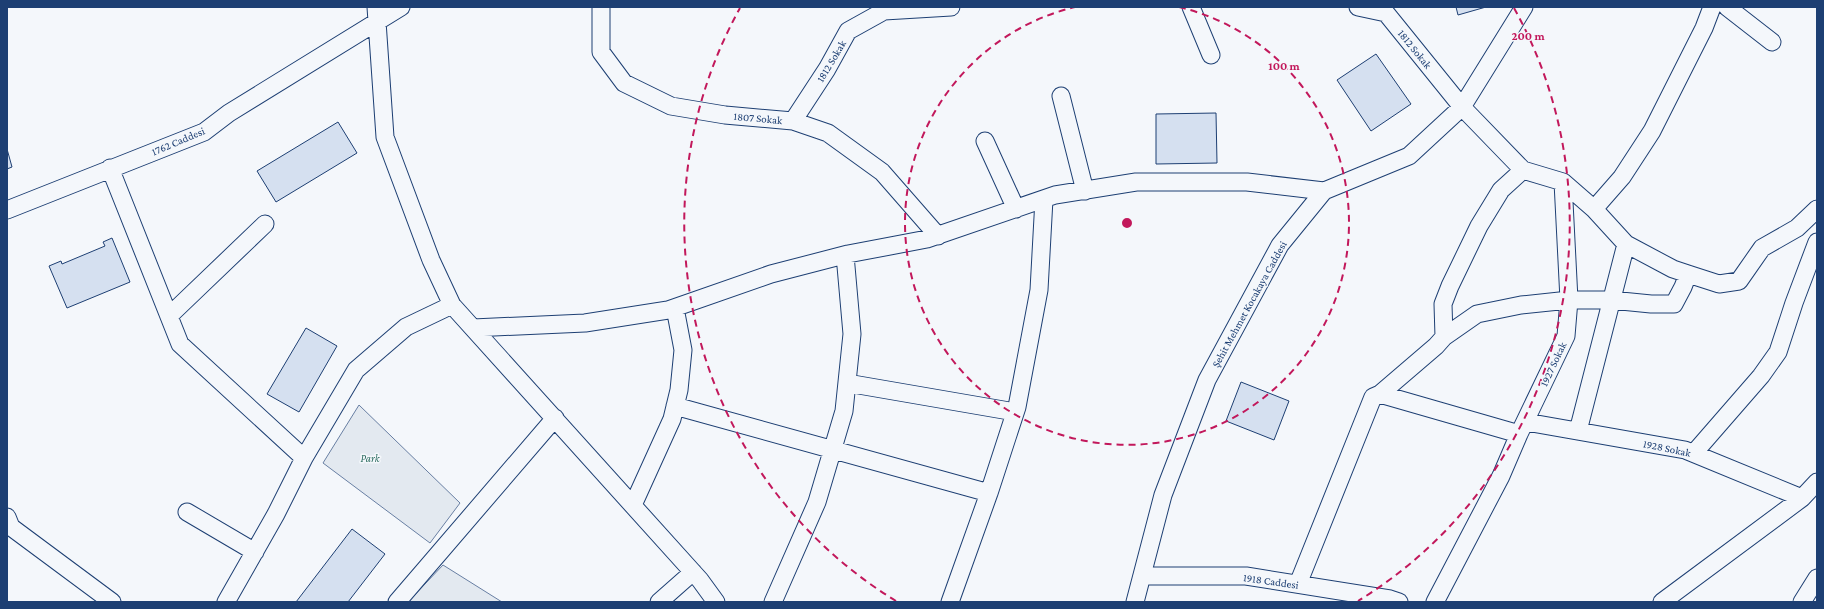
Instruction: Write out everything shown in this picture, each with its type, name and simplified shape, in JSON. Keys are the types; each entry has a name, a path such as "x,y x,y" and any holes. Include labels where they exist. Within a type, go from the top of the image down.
{"street":[{"name":"1762 Caddesi","path":"7,210 204,132 229,113 377,15 401,7"},
{"name":"1807 Sokak","path":"601,7 601,52 624,83 671,106 725,115 793,121 828,133 882,172 938,236"},
{"name":"1812 Sokak","path":"793,121 827,69 848,31 884,11 951,7"},
{"path":"1191,7 1210,55"},
{"name":"1812 Sokak","path":"1358,7 1386,13 1462,107"},
{"name":"Şehit Mehmet Kocakaya Caddesi","path":"1135,602 1163,495 1207,380 1280,245 1324,191 1409,156 1462,107 1524,7"},
{"path":"1594,209 1622,177 1652,131 1704,28 1712,7"},
{"path":"1727,7 1772,42"},
{"path":"377,15 385,137 431,260 452,305 693,572 716,602"},
{"path":"1061,96 1085,190"},
{"path":"1462,107 1523,170 1563,182 1594,209 1626,244 1673,270 1719,284 1739,281 1762,248 1797,228 1817,209"},
{"path":"985,141 1016,209"},
{"path":"110,168 180,344 304,458"},
{"path":"1444,337 1443,304 1450,286 1480,226 1501,190 1523,170"},
{"path":"473,328 585,323 668,310 771,274 844,256 927,240 1044,199 1085,190 1136,182 1247,182 1324,191"},
{"name":"1927 Sokak","path":"1435,602 1501,476 1566,336 1569,300 1563,182"},
{"path":"950,602 990,493 1015,412 1039,290 1044,199"},
{"path":"169,316 265,224"},
{"path":"1694,453 1760,376 1778,352 1794,303 1817,242"},
{"path":"1578,431 1626,244"},
{"path":"773,602 817,502 844,411 852,334 844,256"},
{"path":"1298,584 1373,397 1380,394 1444,337 1477,314 1521,305 1569,300 1611,300 1652,304 1674,304 1684,287 1688,274"},
{"path":"226,602 276,514 304,458 356,370 406,327 452,305"},
{"path":"633,505 672,419 679,390 682,350 675,308"},
{"path":"847,383 1015,412"},
{"name":"1928 Sokak","path":"1380,394 1522,428 1578,431 1685,450 1802,498"},
{"path":"675,406 990,493"},
{"path":"397,602 555,418"},
{"path":"1662,602 1802,498 1817,482"},
{"path":"187,512 255,552"},
{"path":"8,524 112,602"},
{"path":"660,602 693,572"},
{"name":"1918 Caddesi","path":"1142,576 1246,576 1298,584 1373,599 1398,602"},
{"path":"1802,602 1817,578"}],"green space":[{"name":"Park","path":"359,405 460,503 430,543 323,463"},
{"path":"443,565 502,602 408,602"}],"building":[{"path":"1456,7 1486,7 1458,15"},
{"path":"1376,54 1411,104 1371,131 1337,80"},
{"path":"1216,113 1217,163 1156,164 1156,114"},
{"path":"338,122 357,153 276,202 257,171"},
{"path":"7,149 12,167 7,169"},
{"path":"112,238 130,282 67,308 49,266 61,261 62,264 105,246 103,242"},
{"path":"306,328 337,346 299,412 267,394"},
{"path":"1241,382 1289,401 1274,440 1226,421"},
{"path":"352,529 385,554 348,602 296,602"}]}
